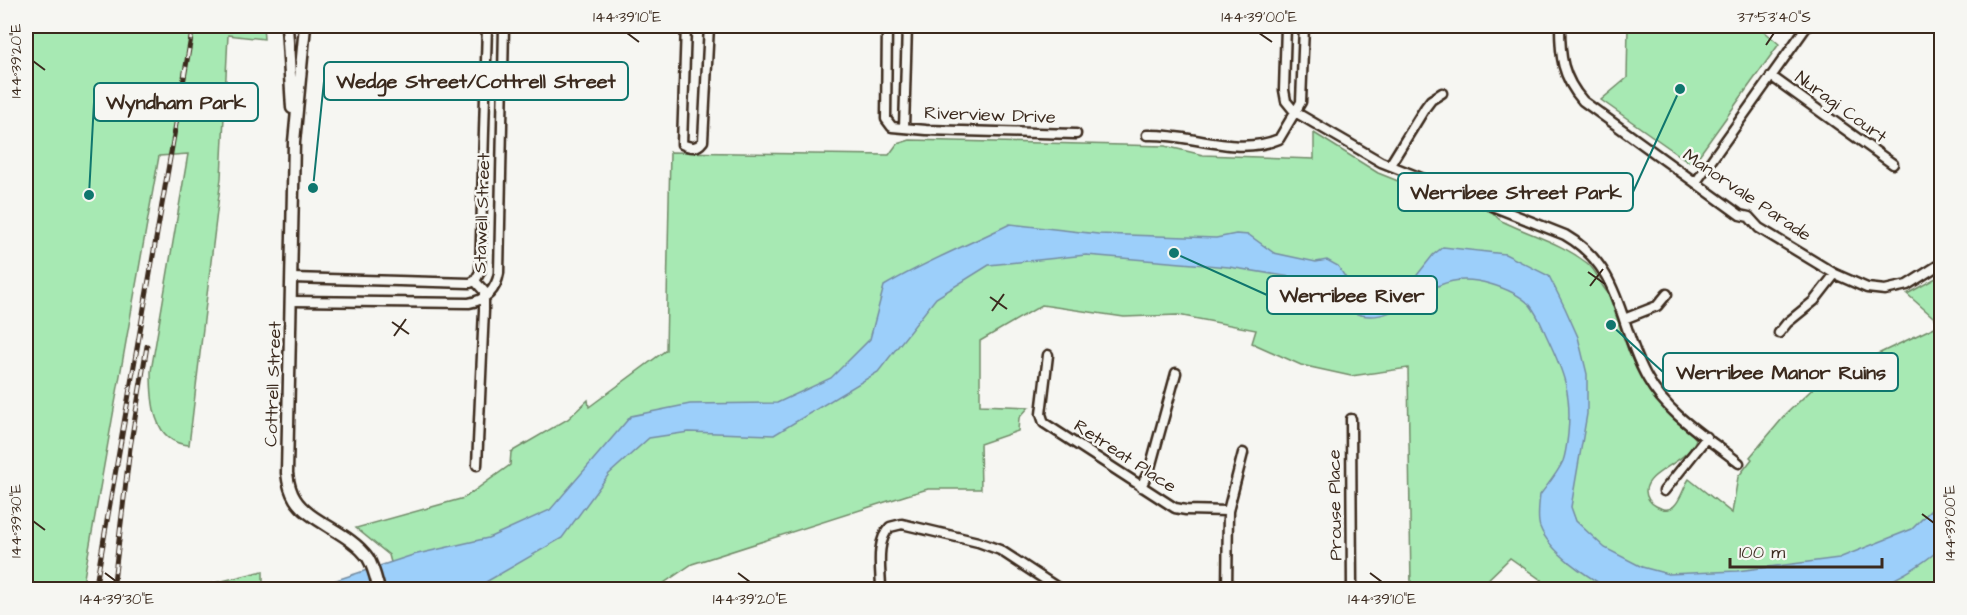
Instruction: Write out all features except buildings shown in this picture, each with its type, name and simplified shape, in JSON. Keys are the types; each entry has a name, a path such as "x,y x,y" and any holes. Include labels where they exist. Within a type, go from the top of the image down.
{"street":[{"name":"Cottrell Street","path":"287,26 294,141 287,473 290,489 296,501 310,514 342,534 362,551 372,567 378,590"},
{"name":"Cottrell Street","path":"294,141 305,26"},
{"name":"Stawell Street","path":"477,465 484,298 482,286 475,281 480,272 487,26"},
{"name":"Stawell Street","path":"484,298 496,285 499,273 504,26"},
{"path":"686,26 682,144 695,147 703,141 709,26"},
{"path":"887,26 886,119 892,127 904,128 907,26"},
{"path":"1286,26 1284,90 1286,101 1295,112 1381,162 1575,240 1588,251 1606,275 1642,368 1657,393 1670,407 1739,463"},
{"path":"1147,135 1164,134 1214,144 1259,146 1279,139 1300,102 1304,26"},
{"name":"Manorvale Parade","path":"1560,26 1561,58 1568,81 1575,91 1594,109 1740,215 1751,219 1756,226 1859,286 1885,290 1907,285 1941,263"},
{"path":"1696,182 1807,26"},
{"path":"1933,26 1941,35"},
{"path":"486,58 502,58"},
{"name":"Nuragi Court","path":"1770,76 1893,164"},
{"path":"1390,165 1425,108 1431,100 1442,93"},
{"path":"484,124 501,125"},
{"name":"Riverview Drive","path":"904,128 1076,134"},
{"path":"1779,333 1786,323 1814,301 1835,274"},
{"path":"292,278 470,283 475,281"},
{"path":"1624,319 1657,306 1667,294"},
{"path":"292,301 469,303 484,298"},
{"name":"Retreat Place","path":"1048,355 1040,425 1180,509 1227,511"},
{"path":"1141,487 1150,468 1176,373"},
{"name":"Prouse Place","path":"1351,419 1352,590"},
{"path":"1664,491 1707,437"},
{"path":"1227,590 1227,511 1242,453"},
{"path":"881,590 880,546 887,529 902,524 978,542 1000,550 1061,590"}],"green space":[{"path":"26,26 263,26 264,39 228,35 221,178 189,445 167,437 156,418 153,406 151,371 188,154 159,156 82,589 26,589"},
{"path":"1628,26 1758,26 1779,44 1695,161 1689,162 1601,100 1627,78"},
{"path":"1314,133 1378,173 1463,207 1473,206 1490,210 1502,221 1567,250 1591,267 1608,293 1631,357 1643,382 1655,399 1696,439 1686,454 1660,472 1648,484 1646,491 1649,500 1663,509 1669,509 1678,502 1689,479 1732,513 1738,477 1752,459 1750,457 1787,413 1821,381 1941,324 1941,589 1554,589 1510,558 1478,589 1411,589 1408,368 1351,376 1301,365 1252,343 1256,330 1178,315 1124,317 1042,305 980,341 980,405 1029,407 1019,418 1018,431 980,444 981,489 928,489 907,495 692,564 655,589 398,589 389,555 356,528 464,498 510,465 511,452 568,419 588,400 589,407 666,350 670,152 889,155 897,144 910,140 1165,146 1203,155 1314,159"},
{"path":"1936,278 1941,283 1941,324 1907,294"},
{"path":"263,571 263,589 190,589"}],"water":[{"path":"1010,224 1098,234 1216,238 1236,234 1249,235 1274,253 1316,262 1327,260 1338,266 1351,286 1366,294 1396,292 1410,284 1433,255 1443,247 1505,254 1549,276 1578,337 1587,374 1587,414 1571,507 1576,521 1605,548 1642,567 1668,574 1737,571 1839,558 1912,529 1941,500 1941,548 1906,573 1885,584 1865,590 1609,589 1560,555 1540,527 1538,516 1540,495 1564,458 1569,407 1562,373 1553,350 1540,321 1530,305 1522,298 1490,284 1459,280 1431,289 1382,315 1361,315 1346,309 1309,280 1229,267 1086,255 989,265 936,298 878,372 774,435 689,432 649,438 609,474 562,538 479,586 405,590 306,590 413,555 488,538 550,510 631,416 690,404 777,403 831,378 870,339 884,286 930,261"}],"railway":[{"path":"95,590 193,26"},
{"path":"113,590 130,448 147,346"}],"place":[{"name":"Werribee Street Park","path":"1680,89"},
{"name":"Wedge Street/Cottrell Street","path":"313,188"},
{"name":"Wyndham Park","path":"89,195"},
{"name":"Werribee River","path":"1174,253"},
{"name":"Werribee Manor Ruins","path":"1611,325"}]}
